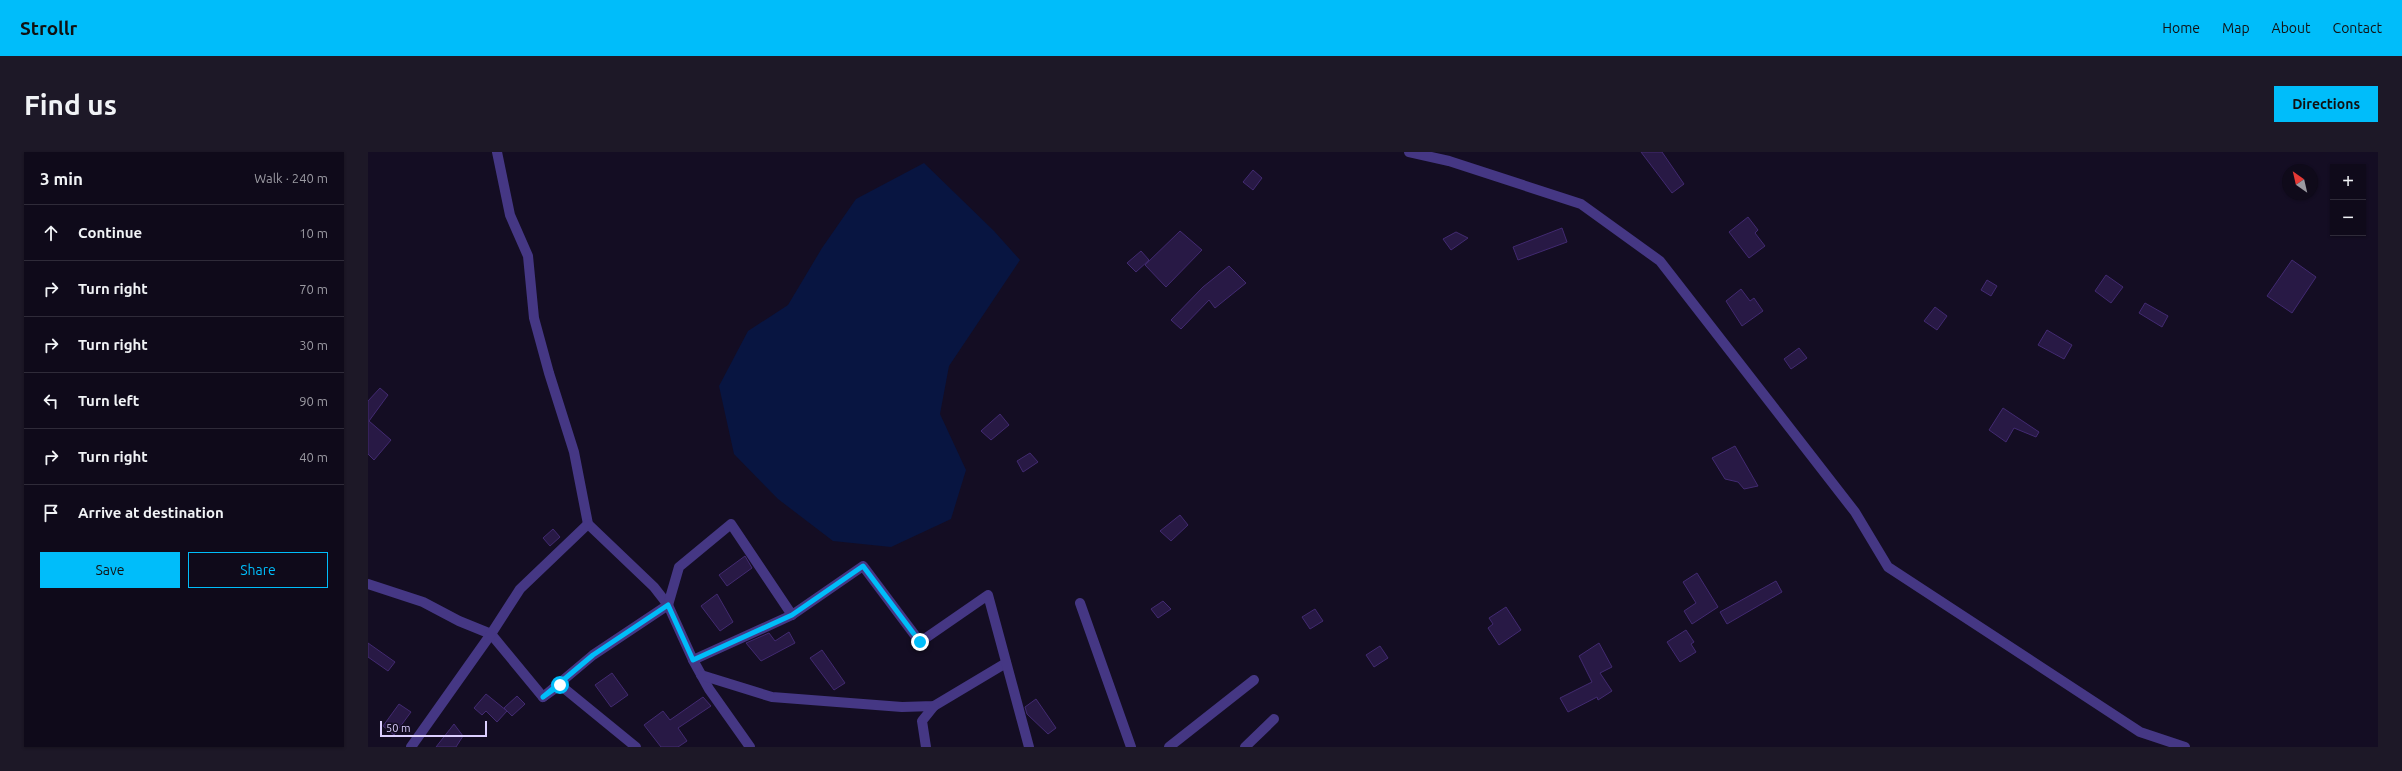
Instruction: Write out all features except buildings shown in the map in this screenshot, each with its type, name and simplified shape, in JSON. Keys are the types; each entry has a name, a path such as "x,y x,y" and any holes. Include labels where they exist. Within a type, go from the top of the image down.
{"street":[{"path":"497,152 510,215 528,256 534,318 574,452 588,524 654,587 668,605 701,675 750,747"},
{"path":"1409,152 1449,161 1581,204 1660,261 1855,512 1888,567 2140,732 2185,747"},
{"path":"411,747 491,634 520,589 588,524"},
{"path":"543,697 593,655 668,605 679,566 731,524 792,615"},
{"path":"693,660 792,615 863,566 920,642 988,595 1029,747"},
{"path":"368,584 423,602 459,621 491,634 543,697"},
{"path":"1080,603 1131,747"},
{"path":"926,747 922,721 934,706 1006,663"},
{"path":"701,675 772,697 840,701 902,707 934,706"},
{"path":"1169,747 1254,680"},
{"path":"543,697 560,685 636,747"},
{"path":"1245,747 1274,719"}],"water":[{"path":"924,163 994,231 1020,260 949,366 940,414 966,470 951,519 891,547 833,541 778,499 734,454 719,386 748,331 788,305 822,248 856,199"}],"route":[{"path":"560,685 543,697 593,655 668,605 693,660 792,615 863,566 920,642"}]}
